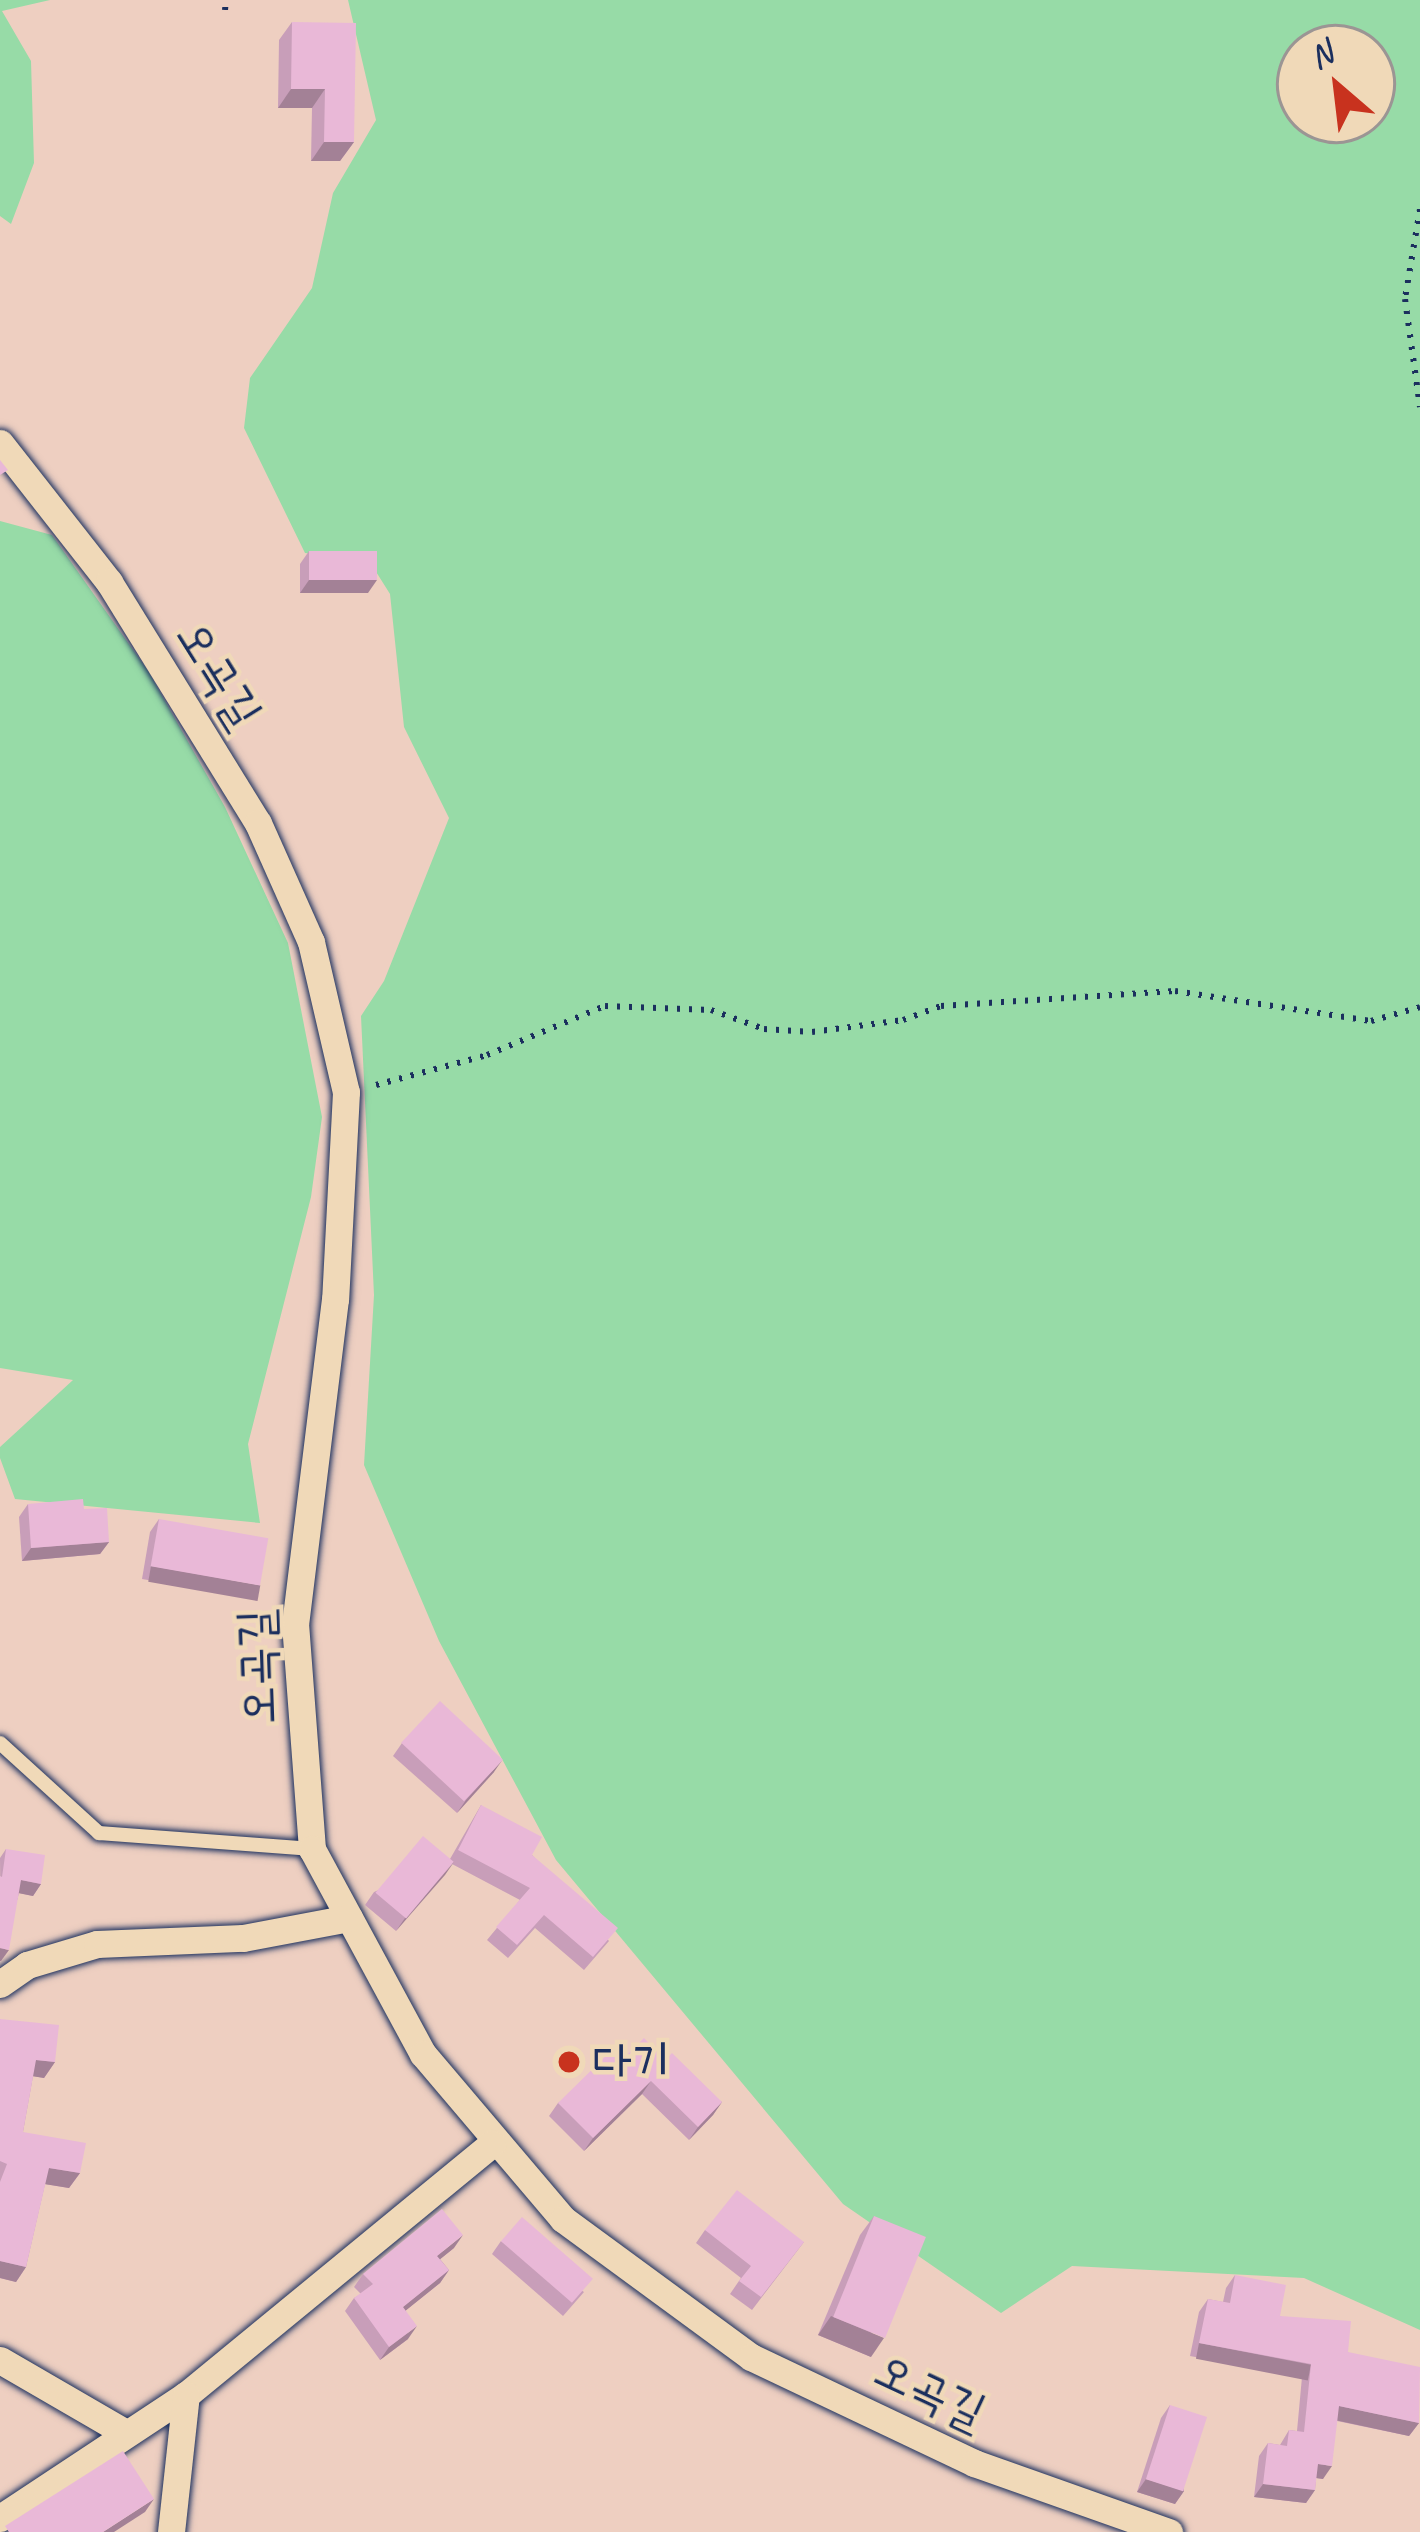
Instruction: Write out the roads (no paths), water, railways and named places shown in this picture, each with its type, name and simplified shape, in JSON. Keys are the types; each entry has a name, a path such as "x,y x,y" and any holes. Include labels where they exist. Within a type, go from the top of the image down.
{"street":[{"name":"오곡길","path":"0,443 109,582 258,823 310,942 346,1092 335,1299 296,1623 312,1849 423,2054 491,2144 563,2219 751,2357 974,2463 1169,2532"},
{"path":"0,1984 27,1965 97,1944 243,1938 349,1918"},
{"path":"0,2518 186,2395 491,2144"},
{"path":"0,2360 126,2433"},
{"path":"170,2532 186,2395"}],"lane":[{"path":"0,1743 98,1833 312,1849"}],"place":[{"name":"다기","path":"569,2062"}]}
